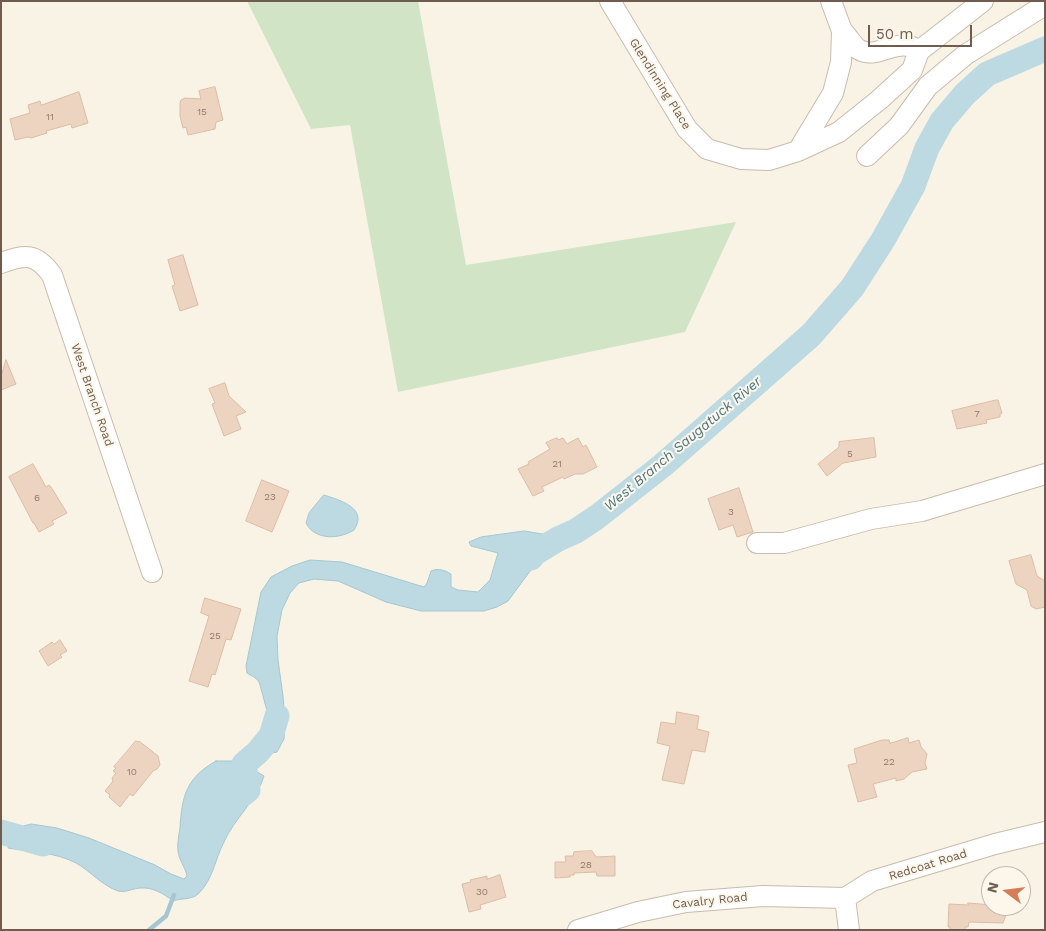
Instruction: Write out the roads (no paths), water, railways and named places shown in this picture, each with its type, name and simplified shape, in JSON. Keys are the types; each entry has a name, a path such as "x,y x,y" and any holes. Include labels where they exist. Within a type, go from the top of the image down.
{"street":[{"name":"Glendinning Place","path":"610,1 687,129 707,149 741,159 769,160 798,151 839,132 879,100 912,70"},
{"path":"798,151 833,92 841,62 842,31 831,1"},
{"path":"928,86 912,70 919,51 983,1"},
{"path":"867,156 898,126 928,86 965,55 1045,5"},
{"path":"842,31 857,48 866,52 878,52 899,46 909,46 919,51"},
{"name":"West Branch Road","path":"1,263 29,256 37,258 52,275 152,572"},
{"path":"757,543 784,543 871,519 922,511 1045,474"},
{"name":"Redcoat Road","path":"845,898 872,881 995,844 1045,832"},
{"name":"Cavalry Road","path":"578,930 638,912 686,902 762,896 845,898"},
{"path":"845,898 849,930"}],"water":[{"path":"324,495 344,502 355,511 358,516 358,522 354,530 342,535 328,537 315,533 310,529 306,523 309,513"},
{"path":"525,531 542,534 556,531 560,547 539,559 508,601 484,611 421,611 386,602 338,581 314,579 299,583 290,593 282,610 277,636 285,724 284,739 277,752 272,753 265,749 263,742 269,731 270,722 259,682 247,673 246,666 261,592 271,577 292,566 310,560 342,562 424,587 431,571 446,571 451,574 451,587 458,590 478,592 490,580 498,553 471,546 469,542 481,537"},
{"path":"216,761 233,761 244,764 264,776 261,785 228,834 207,882 198,894 193,897 173,901 154,890 145,888 118,891 107,886 81,866 68,859 51,854 8,848 11,835 16,828 31,824 57,828 89,838 184,879 187,876 179,854 178,845 184,797 198,774"}],"waterway":[{"name":"West Branch Saugatuck River","path":"531,558 535,553 576,531 597,517 663,465 811,335 852,288 883,240 913,186 927,148 942,121 965,94 987,74 1045,49"},
{"name":"West Branch Saugatuck River","path":"243,794 248,790 244,764 258,752 271,736 277,716"},
{"name":"West Branch Saugatuck River","path":"1,832 43,844"},
{"path":"149,930 166,916 174,895"}]}
